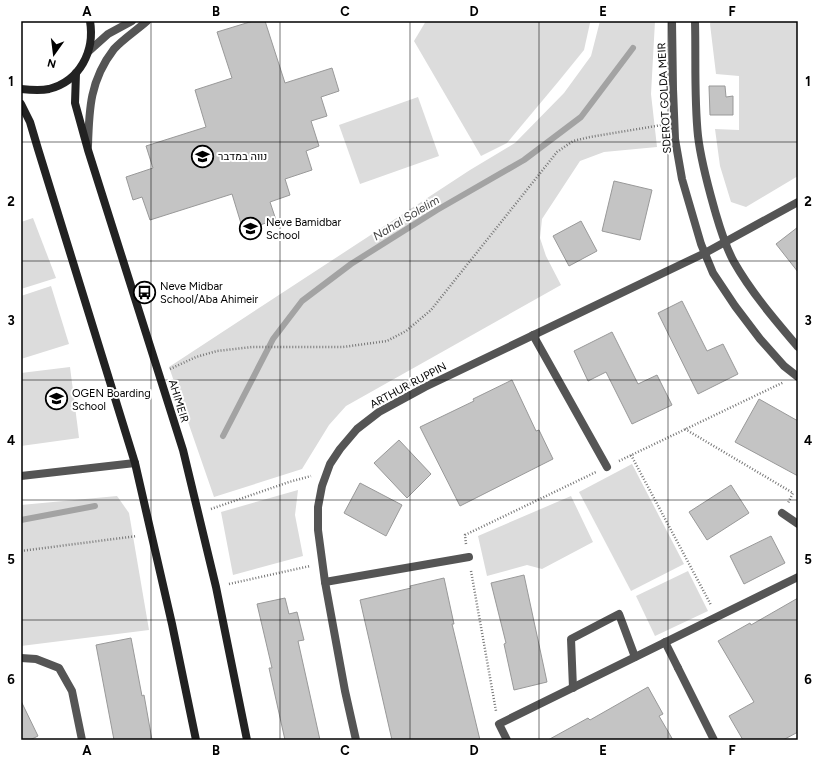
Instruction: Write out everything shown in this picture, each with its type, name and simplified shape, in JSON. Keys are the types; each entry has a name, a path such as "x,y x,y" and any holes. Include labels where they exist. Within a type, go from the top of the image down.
{"main road":[{"path":"21,89 34,91 50,89 64,82 76,73 84,63 89,52 92,33 90,21"},
{"name":"AHIMEIR","path":"76,73 75,103 88,150 183,450 216,587 247,740"},
{"path":"21,104 30,122 135,463 172,624 196,740"}],"street":[{"path":"89,52 108,34 132,21"},
{"path":"88,150 89,110 100,70 115,48 147,21"},
{"name":"SDEROT GOLDA MEIR","path":"672,21 675,139 682,179 701,244 713,273 735,306 760,339 784,366 797,377"},
{"path":"695,21 698,137 705,174 725,242 734,261 754,292 798,347"},
{"name":"ARTHUR RUPPIN","path":"356,740 345,691 325,582 318,530 318,507 322,486 330,464 344,444 357,429 379,412 425,387 705,253 798,202"},
{"path":"533,335 607,467"},
{"path":"21,476 135,463"},
{"path":"782,514 798,524"},
{"path":"325,582 469,557"},
{"path":"507,740 499,724 798,577"},
{"path":"573,688 571,638 619,614 635,658"},
{"path":"665,642 714,740"},
{"path":"21,658 36,660 59,668 72,691 82,740"}],"path":[{"path":"160,374 196,357 217,351 252,347 343,346 386,341 406,331 431,310 557,152 573,141 674,123"},
{"path":"499,724 464,535 797,377"},
{"path":"685,429 793,494 782,514"},
{"path":"631,455 717,617"},
{"path":"198,513 289,482 327,472"},
{"path":"21,551 152,534"},
{"path":"216,587 322,564"}],"shaded area":[{"path":"426,21 590,21 590,23 584,50 558,82 507,143 481,156 414,41"},
{"path":"600,21 655,21 651,94 657,147 604,152 580,161 542,219 540,238 546,256 561,285 346,406 329,425 302,469 214,497 169,367 470,170 515,143 564,93 591,56"},
{"path":"711,21 798,21 798,176 746,207 731,202 720,166 715,129 739,130 739,76 716,74 710,24"},
{"path":"418,97 439,156 360,184 339,125"},
{"path":"33,218 56,278 21,289 21,222"},
{"path":"51,286 69,344 21,359 21,296"},
{"path":"70,367 79,438 21,446 21,373"},
{"path":"632,464 684,564 631,591 579,492"},
{"path":"298,490 295,515 303,556 233,575 221,512"},
{"path":"117,496 129,513 149,630 21,646 21,505"},
{"path":"571,496 593,542 542,569 527,565 487,576 478,536"},
{"path":"688,571 708,611 655,636 636,596"}],"building":[{"path":"253,21 265,21 285,83 332,68 339,91 321,97 327,116 311,121 319,146 306,151 312,170 285,179 290,195 270,202 276,220 243,230 232,194 150,220 142,197 133,200 126,177 153,168 146,146 206,127 195,90 232,78 217,32"},
{"path":"709,86 725,86 726,97 733,96 733,115 710,115"},
{"path":"614,181 652,190 640,240 602,231"},
{"path":"581,221 597,251 569,266 553,236"},
{"path":"798,227 798,272 776,244"},
{"path":"682,301 707,351 723,344 738,374 698,394 658,313"},
{"path":"612,332 638,384 657,375 672,405 632,424 606,372 588,381 574,351"},
{"path":"512,380 536,431 539,430 553,459 460,506 420,427 474,401 473,399"},
{"path":"759,399 798,421 798,476 735,442"},
{"path":"399,440 431,474 407,498 374,463"},
{"path":"360,483 402,505 386,536 344,513"},
{"path":"731,485 749,513 707,540 689,512"},
{"path":"771,536 785,563 744,584 730,556"},
{"path":"524,575 547,682 514,690 504,644 506,643 491,583"},
{"path":"444,578 454,624 452,624 480,740 392,740 360,600 411,588 410,586"},
{"path":"285,598 289,614 297,612 304,640 298,641 320,740 285,740 269,668 272,668 257,604"},
{"path":"798,598 798,732 783,740 743,740 729,716 754,702 718,641 750,623 751,625"},
{"path":"131,638 142,696 144,695 152,740 114,740 96,645"},
{"path":"648,687 663,714 659,716 673,740 548,740 588,718 590,720"},
{"path":"21,701 38,736 30,740 21,740"}],"waterway":[{"name":"Nahal Solelim","path":"223,436 273,339 302,301 351,264 437,210 524,160 581,117 633,48"},
{"name":"Nahal Solelim","path":"21,520 95,506"}],"place":[{"name":"נווה במדבר","path":"202,156"},
{"name":"Neve Bamidbar School","path":"250,228"},
{"name":"Neve Midbar School/Aba Ahimeir","path":"145,292"},
{"name":"OGEN Boarding School","path":"57,399"}]}
